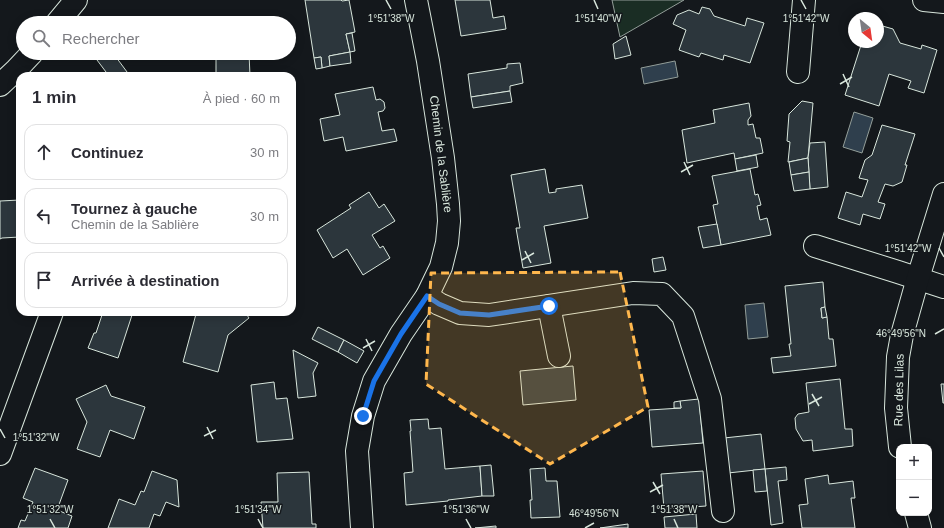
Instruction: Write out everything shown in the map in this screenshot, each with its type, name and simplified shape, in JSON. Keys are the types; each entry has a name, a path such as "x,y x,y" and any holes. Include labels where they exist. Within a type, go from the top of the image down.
{"street":[{"path":"63,16 76,0"},
{"name":"Chemin de la Sablière","path":"362,528 357,451 363,416 374,381 401,334 427,296 441,267 447,243 449,220 445,174 428,61 416,0"},
{"path":"798,72 804,0"},
{"path":"924,0 944,2"},
{"path":"0,85 25,60"},
{"name":"Rue des Lilas","path":"899,444 896,408 898,357 902,335 918,278 944,194"},
{"path":"815,246 944,287"},
{"path":"427,296 439,304 460,313 489,315 633,293 662,294 683,316 710,399 723,511"},
{"path":"549,306 559,356"},
{"path":"0,454 51,316"},
{"path":"917,516 920,528"}],"highlighted area":[{"path":"620,272 648,407 550,464 426,384 431,273"}],"green space":[{"path":"612,0 684,0 620,37"}],"water":[{"path":"675,61 678,77 644,84 641,68"},
{"path":"854,112 873,118 862,153 843,147"},
{"path":"764,303 768,337 748,339 745,305"}],"building":[{"path":"305,0 349,0 355,32 346,34 350,52 329,56 330,66 322,68 321,57 314,58"},
{"path":"455,0 490,0 493,18 504,16 506,29 461,36"},
{"path":"702,7 710,9 714,16 745,26 747,18 764,23 750,63 724,55 723,60 701,53 699,57 679,50 686,30 673,24 677,15 689,10 699,14"},
{"path":"884,26 893,29 900,43 921,49 922,45 937,50 924,93 908,88 911,81 889,74 879,106 845,95 860,48 884,48"},
{"path":"352,33 355,51 350,52 346,34"},
{"path":"626,36 631,55 615,59 613,44"},
{"path":"350,52 351,63 330,66 329,56"},
{"path":"321,57 322,68 316,69 314,58"},
{"path":"97,60 118,60 127,72 106,72"},
{"path":"216,60 249,60 250,72 216,72"},
{"path":"520,63 523,83 510,86 510,91 471,97 468,74 507,68 507,64"},
{"path":"373,87 376,100 380,99 384,102 385,108 383,111 378,112 382,131 394,129 397,141 346,151 343,137 324,141 320,119 340,115 335,94"},
{"path":"510,91 512,102 473,108 471,97"},
{"path":"802,101 813,103 808,158 788,162 790,142 787,141 789,114"},
{"path":"749,103 751,116 748,120 748,125 753,124 756,138 760,138 763,153 735,159 734,153 687,163 682,130 715,123 713,110"},
{"path":"882,125 915,134 905,165 907,165 902,182 893,186 885,184 878,202 885,204 880,219 863,214 860,225 838,218 846,192 862,197 868,180 859,178 865,160 872,155"},
{"path":"825,142 828,187 810,189 808,158 810,143"},
{"path":"756,155 758,167 737,171 735,159"},
{"path":"808,158 809,172 791,175 789,162"},
{"path":"545,169 549,193 556,192 556,189 582,185 588,218 544,226 551,263 523,268 516,228 520,228 511,175"},
{"path":"750,169 755,195 758,194 761,205 757,206 760,220 767,218 771,235 721,245 713,205 718,204 712,176"},
{"path":"809,172 810,189 794,191 791,175"},
{"path":"369,192 379,208 384,204 395,221 372,235 380,248 383,246 390,258 363,275 347,249 333,258 317,230 351,208 349,205"},
{"path":"16,200 16,237 0,239 0,201"},
{"path":"717,224 721,245 703,248 698,227"},
{"path":"663,257 666,270 654,272 652,259"},
{"path":"823,282 825,307 821,308 822,318 827,317 829,339 833,339 836,366 773,373 771,358 791,356 785,286"},
{"path":"825,307 827,317 822,318 821,308"},
{"path":"102,316 132,316 118,358 88,348 94,333 96,333"},
{"path":"195,316 248,316 249,318 228,335 218,372 183,362"},
{"path":"318,327 344,340 338,352 312,339"},
{"path":"344,340 364,351 357,363 338,352"},
{"path":"293,350 318,363 313,373 316,396 298,398"},
{"path":"573,366 576,400 523,405 520,371"},
{"path":"840,379 845,429 852,429 853,446 813,451 812,440 803,441 796,429 795,418 798,414 809,412 806,383"},
{"path":"274,382 276,399 287,398 293,439 257,442 251,385"},
{"path":"941,384 944,384 944,403 943,403"},
{"path":"106,385 111,396 145,407 134,439 110,430 100,457 77,449 87,422 76,399"},
{"path":"699,399 703,443 652,447 649,410 681,408 680,401"},
{"path":"680,401 681,408 674,408 674,402"},
{"path":"428,419 429,429 441,428 445,469 480,466 482,496 406,505 404,473 413,472 410,420"},
{"path":"761,434 765,469 728,473 724,438"},
{"path":"491,465 494,496 482,496 480,466"},
{"path":"786,467 787,480 778,481 783,523 771,525 765,469"},
{"path":"35,468 68,480 57,510 72,516 68,528 18,528 21,520 25,521 33,502 23,498"},
{"path":"545,468 546,481 557,481 560,517 531,518 530,500 532,500 530,469"},
{"path":"765,469 767,491 755,492 753,470"},
{"path":"152,471 177,480 179,507 166,502 160,516 154,514 149,528 108,528 119,499 135,505 141,491 144,492"},
{"path":"703,471 706,506 664,509 661,474"},
{"path":"309,472 312,524 316,524 316,528 263,528 261,502 278,502 277,473"},
{"path":"828,475 829,484 853,481 855,498 851,498 855,528 802,528 799,505 808,504 805,479"},
{"path":"696,514 697,528 665,528 664,517"},
{"path":"628,524 628,528 600,528"},
{"path":"496,526 496,528 475,528"}],"route":[{"path":"363,416 374,381 401,334 427,296 439,304 460,313 489,315 549,306"}]}
